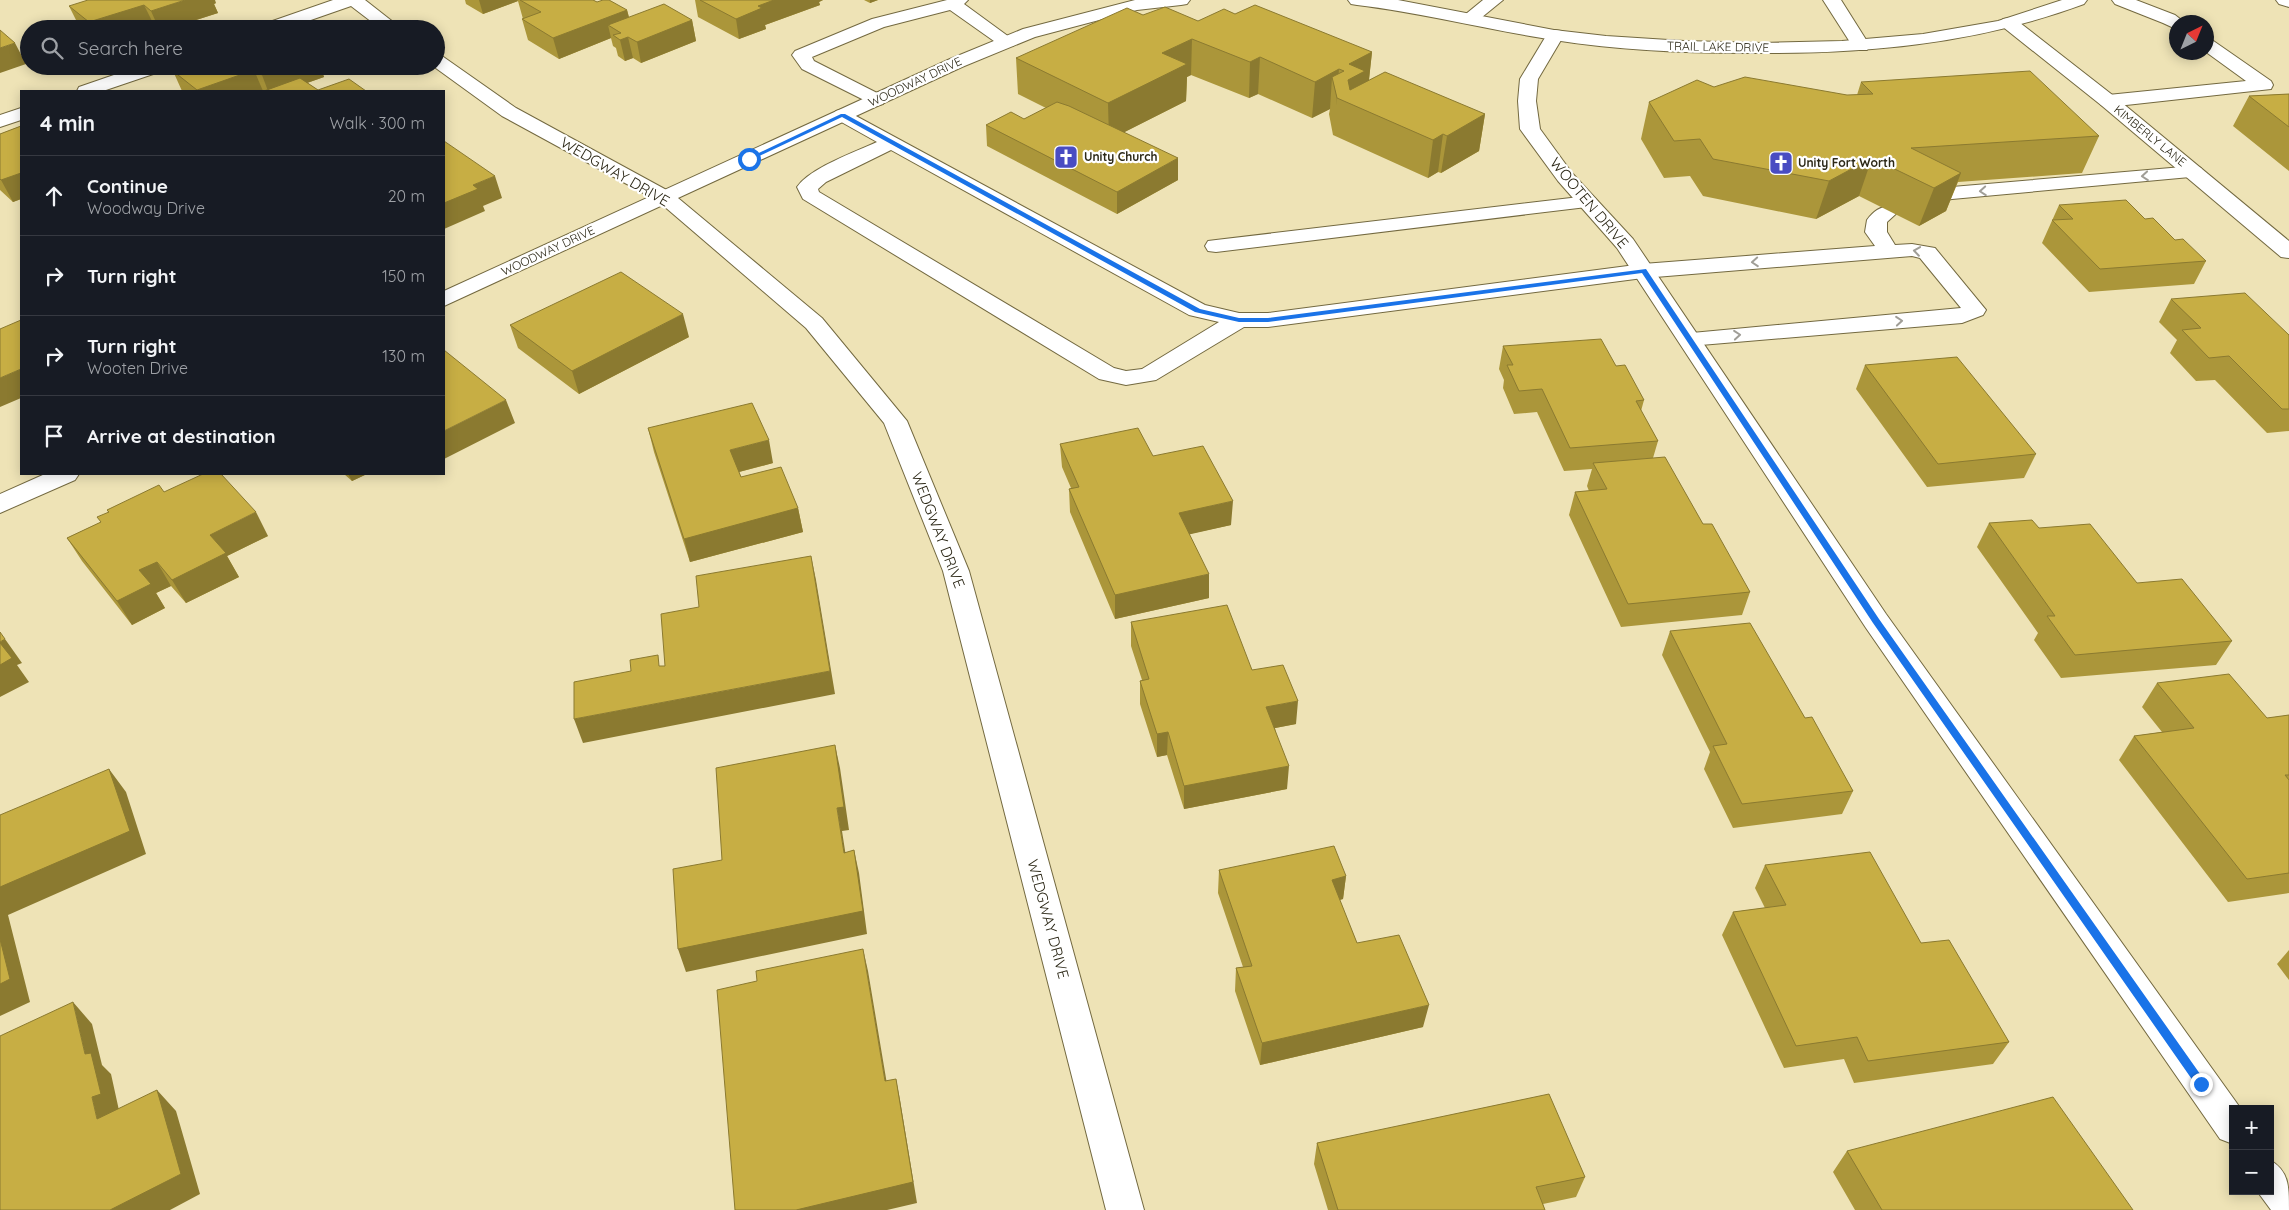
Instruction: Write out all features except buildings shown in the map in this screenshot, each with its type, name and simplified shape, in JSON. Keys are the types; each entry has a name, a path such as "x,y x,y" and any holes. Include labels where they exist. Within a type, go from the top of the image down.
{"street":[{"path":"293,20 352,0 381,20"},
{"name":"WOODWAY DRIVE","path":"445,299 843,115 1028,33 1136,5 1181,0"},
{"name":"TRAIL LAKE DRIVE","path":"1357,0 1393,3 1555,35 1646,45 1731,48 1861,46 1957,35 2009,23 2078,0"},
{"path":"1470,18 1494,0"},
{"path":"1832,0 1861,46"},
{"path":"2121,0 2169,19"},
{"path":"2285,0 2289,2"},
{"path":"876,100 808,65 802,55 878,23 956,2 1007,42"},
{"name":"KIMBERLY LANE","path":"2009,23 2108,101 2289,252"},
{"name":"WOOTEN DRIVE","path":"1555,35 1529,79 1527,102 1530,129 1565,177 1625,244 1876,621 2229,1121"},
{"path":"2108,101 2264,85 2214,50"},
{"name":"WEDGWAY DRIVE","path":"445,66 509,112 665,197 814,323 895,421 956,571 1125,1210"},
{"path":"89,90 133,75"},
{"path":"0,121 20,114"},
{"path":"843,115 1198,310 1239,320 1268,320 1643,271 1912,250 1927,252 1975,310 1962,316 1689,339"},
{"path":"891,142 819,178 807,187 810,195 1106,374 1126,378 1148,375 1239,320"},
{"path":"1921,198 1952,193 2194,172"},
{"path":"1216,246 1588,202"},
{"path":"1889,210 1878,220 1876,232 1889,251"},
{"path":"0,504 64,475"},
{"path":"2274,1183 2289,1203"}],"place":[{"name":"Unity Church","path":"1066,157"},
{"name":"Unity Fort Worth","path":"1781,163"}],"route":[{"path":"749,159 843,115 1198,310 1239,320 1268,320 1643,271 1876,621 2201,1084"}]}
